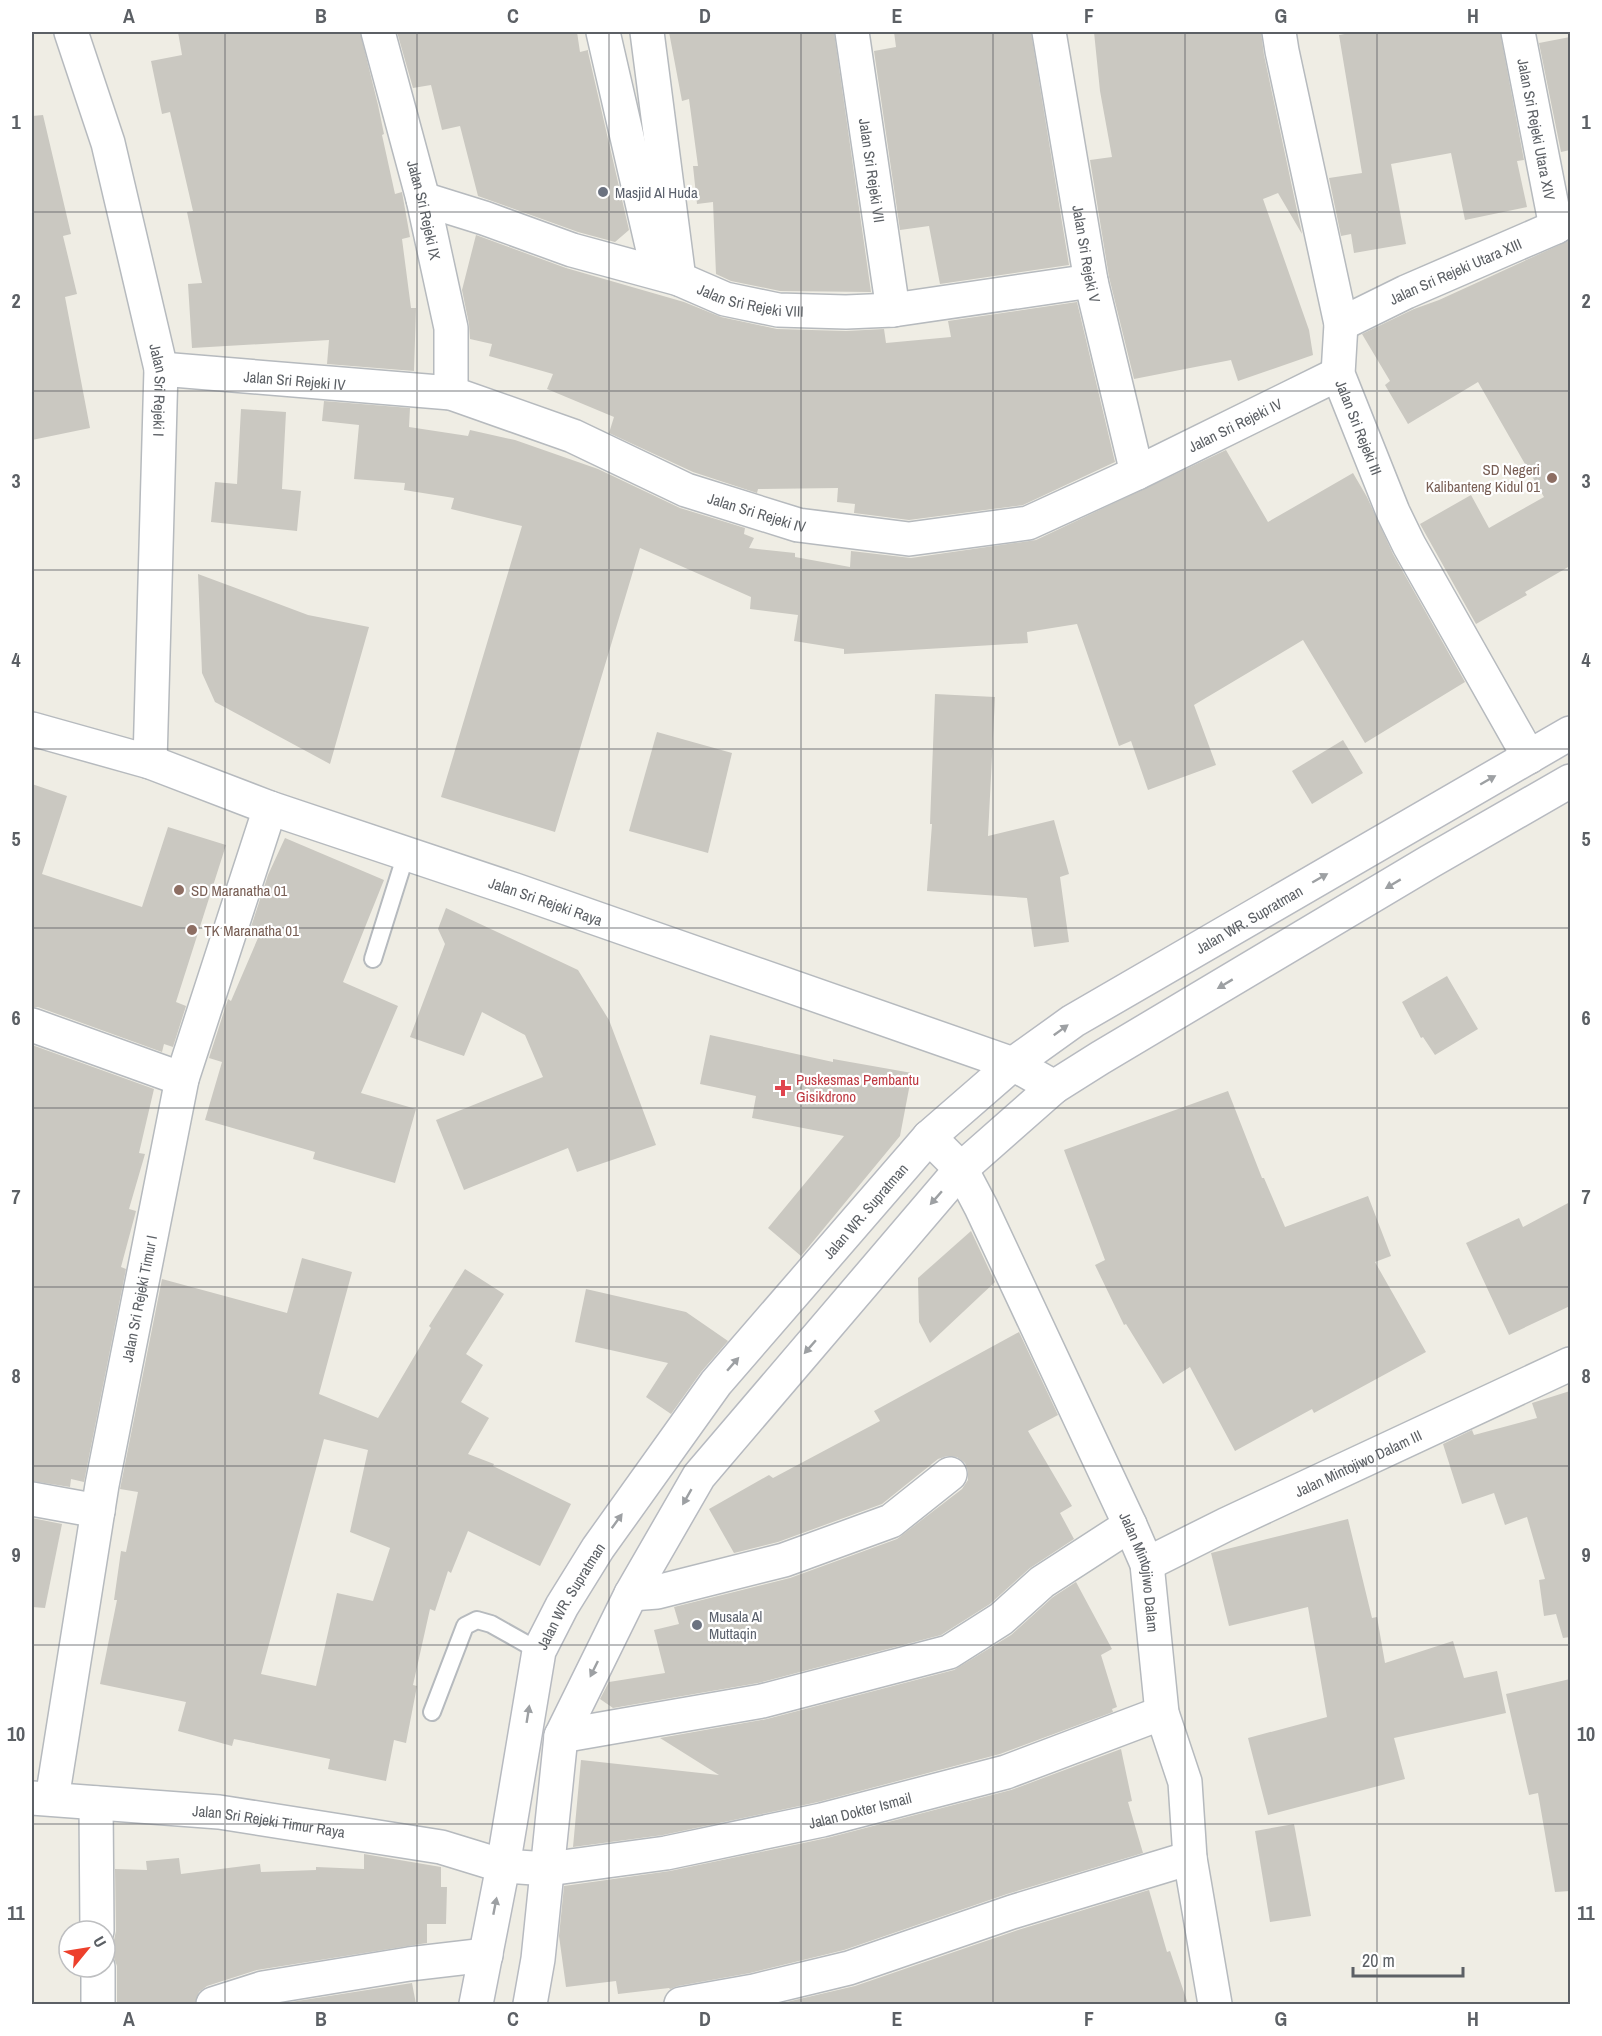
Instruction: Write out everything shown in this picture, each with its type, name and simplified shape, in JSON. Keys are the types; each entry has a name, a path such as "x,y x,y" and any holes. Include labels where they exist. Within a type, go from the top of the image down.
{"street":[{"name":"Jalan Sri Rejeki I","path":"71,32 108,143 160,369 150,762"},
{"name":"Jalan Sri Rejeki IX","path":"378,32 423,199 450,328 451,393"},
{"path":"603,32 668,275"},
{"path":"647,32 668,275"},
{"name":"Jalan Sri Rejeki VII","path":"852,32 893,310"},
{"name":"Jalan Sri Rejeki V","path":"1049,32 1091,281 1137,473"},
{"name":"Jalan Sri Rejeki III","path":"1279,32 1341,324 1338,374 1388,501 1409,545 1529,757"},
{"name":"Jalan Sri Rejeki Utara XIV","path":"1518,32 1563,223"},
{"name":"Jalan Sri Rejeki VIII","path":"423,199 572,250 668,275 725,299 778,310 846,312 893,310 1091,281"},
{"name":"Jalan Sri Rejeki Utara XIII","path":"1341,324 1406,292 1563,223"},
{"name":"Jalan Sri Rejeki IV","path":"160,369 451,393 573,436 686,490 798,525 909,539 1028,523 1137,473 1338,374"},
{"name":"Jalan Sri Rejeki Raya","path":"32,729 150,762 270,808 1014,1064 1054,1087"},
{"name":"Jalan WR. Supratman","path":"476,2004 503,1866 539,1651 562,1606 598,1548 716,1383 929,1137 1014,1064 1073,1022 1570,733"},
{"path":"530,2004 538,1959 561,1736 631,1594 699,1476 961,1169 1054,1087 1429,862 1570,781"},
{"name":"Jalan Sri Rejeki Timur I","path":"42,1798 182,1079 270,808"},
{"path":"1407,827 1429,862"},
{"path":"32,1025 182,1079"},
{"name":"Jalan Mintojiwo Dalam","path":"929,1137 961,1169 981,1207 1147,1564 1162,1713 1185,1782 1190,1858 1211,2003"},
{"path":"1497,1397 1570,1341"},
{"name":"Jalan Mintojiwo Dalam III","path":"1147,1564 1224,1525 1570,1365"},
{"path":"631,1594 657,1592 784,1560 891,1521 950,1474"},
{"path":"32,1499 98,1511"},
{"path":"561,1736 762,1701 949,1652 1001,1619 1042,1582 1130,1525"},
{"name":"Jalan Dokter Ismail","path":"503,1866 548,1869 666,1853 822,1820 1006,1772 1162,1713"},
{"name":"Jalan Sri Rejeki Timur Raya","path":"42,1798 219,1812 441,1847 503,1866"},
{"path":"96,1803 97,1919"},
{"path":"681,2004 754,1991 849,1968 1012,1912 1190,1858"},
{"path":"213,2004 262,1988 486,1955"},
{"path":"98,1979 98,2004"}],"lane":[{"path":"373,959 406,854"},
{"path":"432,1712 465,1626 477,1620 492,1624 539,1651"}],"building":[{"path":"178,32 360,32 378,105 395,194 402,192 410,237 402,239 411,308 416,308 414,371 327,364 329,340 192,348 188,284 202,283 187,212 193,211 170,112 162,114 151,61 182,55"},
{"path":"397,32 577,32 580,52 588,50 629,230 615,242 578,232 478,196 460,126 442,130 431,85 413,88"},
{"path":"669,32 834,32 871,292 780,291 731,281 716,274 713,202 697,204 693,166 698,166 689,99 682,101"},
{"path":"894,32 1031,32 1069,265 940,284 929,226 900,230 874,51 896,47"},
{"path":"1094,32 1261,32 1302,234 1278,193 1263,199 1309,330 1313,355 1238,381 1231,360 1134,379 1109,277 1090,160 1112,157 1100,91"},
{"path":"1356,32 1500,32 1524,160 1517,161 1527,207 1465,220 1451,153 1391,164 1406,244 1354,253 1351,234 1341,236 1329,178 1362,173 1339,35"},
{"path":"1570,37 1570,150 1561,152 1539,43"},
{"path":"43,115 71,234 63,236 77,294 65,297 90,428 32,440 32,116"},
{"path":"476,235 566,268 684,302 721,317 777,329 846,331 884,329 886,343 951,337 948,321 1077,302 1115,462 1023,505 909,520 854,513 855,504 837,502 838,488 758,489 757,493 693,472 609,433 614,417 547,389 553,374 489,356 492,344 470,339 462,290"},
{"path":"1570,240 1570,566 1525,592 1527,595 1476,624 1420,524 1471,495 1489,528 1544,497 1478,382 1408,424 1385,385 1390,381 1362,334"},
{"path":"324,401 410,408 409,427 468,436 470,430 515,440 598,469 680,508 745,528 744,534 754,538 749,548 795,553 795,557 850,567 851,551 911,558 1036,540 1226,450 1268,522 1353,473 1367,497 1393,554 1465,682 1365,743 1303,640 1194,705 1216,765 1148,790 1131,741 1119,746 1077,624 1027,632 1028,643 844,654 844,649 794,641 798,615 750,609 751,597 640,548 555,832 441,797 522,526 451,509 454,498 404,490 405,483 354,479 359,425 322,421"},
{"path":"241,409 286,412 282,489 301,491 297,531 211,522 215,482 237,484"},
{"path":"198,574 308,615 369,627 330,764 215,702 202,673"},
{"path":"935,694 995,697 988,836 1054,820 1069,874 1060,877 1069,942 1034,947 1027,898 927,891 932,824 930,824"},
{"path":"657,732 732,753 708,853 629,831"},
{"path":"1343,740 1363,773 1312,804 1292,771"},
{"path":"32,784 67,796 42,874 142,907 168,827 226,845 176,1002 186,1006 173,1047 164,1044 162,1052 38,1007 32,1007"},
{"path":"285,838 384,880 343,982 398,1006 361,1093 416,1109 395,1183 313,1159 315,1152 205,1120 222,1062 209,1058 228,999 231,1001 261,931 251,927 268,875"},
{"path":"446,908 578,970 609,1020 656,1145 577,1172 568,1148 464,1190 436,1120 543,1077 525,1035 482,1012 464,1056 410,1037 445,944 438,929"},
{"path":"1447,976 1478,1029 1435,1055 1423,1037 1421,1038 1402,1002"},
{"path":"710,1035 833,1062 833,1059 912,1073 900,1136 801,1256 768,1228 844,1136 752,1118 756,1096 700,1084"},
{"path":"32,1045 154,1089 139,1153 145,1154 129,1209 136,1211 121,1267 126,1269 84,1482 71,1479 70,1487 32,1481"},
{"path":"1228,1091 1262,1178 1264,1178 1285,1227 1368,1196 1391,1256 1375,1262 1426,1352 1314,1413 1312,1409 1235,1451 1190,1367 1163,1384 1126,1324 1124,1325 1095,1265 1105,1260 1064,1150"},
{"path":"1570,1202 1570,1306 1509,1335 1466,1243 1519,1218 1523,1227"},
{"path":"971,1231 995,1282 930,1343 919,1322 918,1278"},
{"path":"302,1258 352,1272 319,1394 378,1418 431,1328 429,1326 465,1269 504,1294 466,1354 483,1365 461,1402 489,1418 468,1454 494,1464 493,1466 571,1504 540,1566 468,1531 451,1573 448,1571 435,1611 430,1609 413,1685 417,1686 406,1743 394,1740 386,1781 328,1769 330,1759 234,1739 232,1746 178,1731 186,1702 100,1684 117,1600 114,1600 121,1551 126,1552 138,1492 120,1489 162,1279 287,1313","holes":["324,1439 368,1450 350,1532 390,1548 373,1601 337,1593 316,1686 261,1674"]},
{"path":"586,1289 686,1312 728,1341 701,1372 671,1414 646,1397 668,1363 575,1342"},
{"path":"1019,1332 1058,1415 1028,1431 1072,1506 1060,1513 1074,1539 1030,1568 990,1604 941,1635 758,1683 613,1708 600,1699 609,1682 665,1673 654,1630 679,1624 674,1607 790,1578 897,1539 962,1489 968,1480 965,1463 957,1457 947,1456 938,1459 882,1504 778,1542 734,1553 709,1509 769,1475 773,1478 880,1421 874,1411"},
{"path":"1570,1391 1570,1637 1563,1638 1556,1614 1544,1616 1539,1580 1545,1579 1527,1517 1505,1525 1494,1493 1462,1504 1443,1444 1472,1430 1474,1435 1537,1418 1532,1403"},
{"path":"32,1518 62,1524 45,1608 32,1607"},
{"path":"1348,1519 1372,1618 1377,1617 1385,1663 1453,1641 1464,1678 1497,1671 1506,1713 1394,1738 1405,1779 1268,1815 1248,1738 1327,1717 1308,1607 1229,1626 1211,1553"},
{"path":"1076,1582 1112,1649 1101,1655 1117,1707 1112,1709 1113,1712 1000,1754 818,1802 663,1835 573,1847 581,1760 719,1775 660,1738 767,1719 954,1670 1011,1635 1053,1597"},
{"path":"1570,1679 1570,1891 1555,1892 1538,1793 1529,1795 1506,1694"},
{"path":"1121,1749 1132,1801 1128,1802 1143,1853 1007,1894 844,1950 750,1973 670,1989 618,1994 616,1981 566,1987 559,1936 564,1886 670,1871 827,1838 1011,1790"},
{"path":"1294,1824 1311,1916 1270,1922 1255,1831"},
{"path":"364,1854 441,1867 441,1887 447,1887 446,1924 427,1924 427,1943 257,1970 207,1986 199,1992 195,2004 117,2004 115,1869 147,1870 146,1861 179,1858 181,1874 260,1864 261,1872 316,1870 316,1867 364,1869"},
{"path":"1149,1890 1167,1952 1170,1951 1188,2004 778,2004 855,1986 1018,1930"},
{"path":"412,1983 416,2004 278,2004"}],"place":[{"name":"Masjid Al Huda","path":"603,192"},
{"name":"SD Negeri Kalibanteng Kidul 01","path":"1552,478"},
{"name":"SD Maranatha 01","path":"179,890"},
{"name":"TK Maranatha 01","path":"192,930"},
{"name":"Puskesmas Pembantu Gisikdrono","path":"783,1088"},
{"name":"Musala Al Muttaqin","path":"697,1625"}]}
